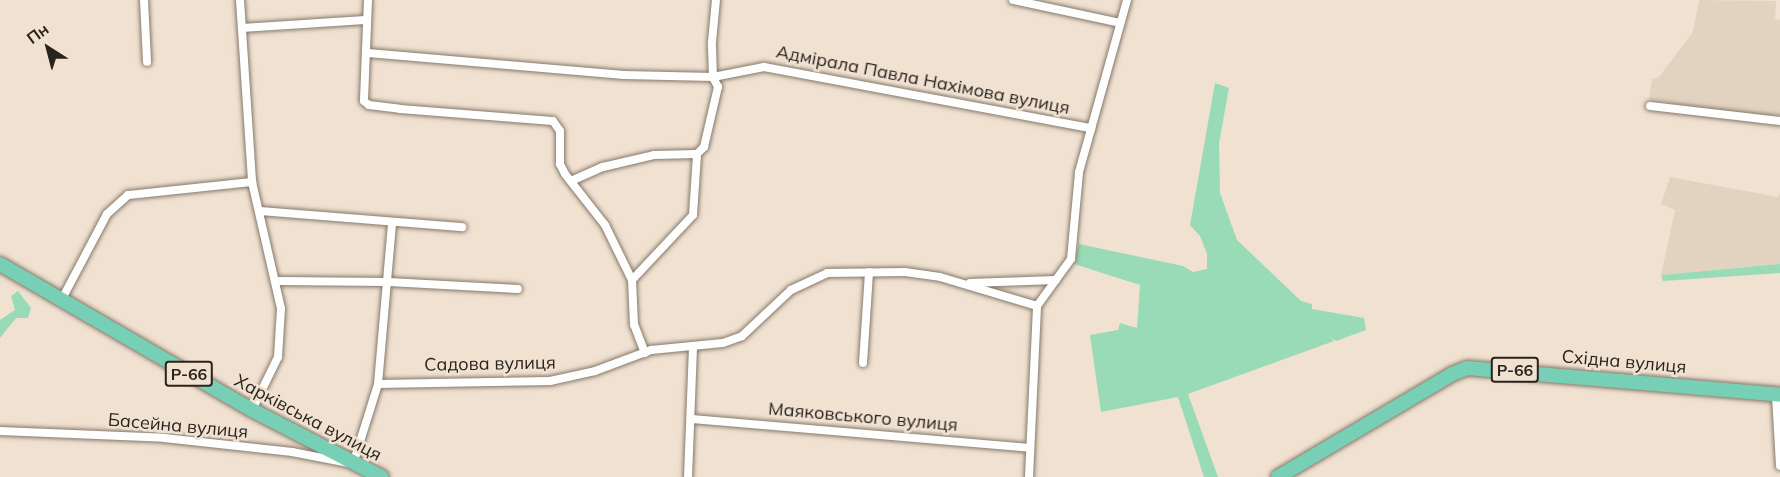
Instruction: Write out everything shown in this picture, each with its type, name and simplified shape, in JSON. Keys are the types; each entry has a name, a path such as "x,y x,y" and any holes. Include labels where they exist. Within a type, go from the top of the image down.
{"main road":[{"name":"Харківська вулиця","path":"0,264 252,410 382,477"},
{"name":"Східна вулиця","path":"1278,477 1299,471 1468,368 1778,395"}],"street":[{"path":"144,0 147,62"},
{"path":"240,0 252,182 261,211 265,249 277,281 281,309 278,357 252,410"},
{"path":"368,0 365,20 368,53 364,90 369,105 553,121 560,131 561,164 571,181 605,225 632,280 634,325 645,353"},
{"path":"632,280 693,215 701,150 718,87 713,77 716,0"},
{"path":"1013,0 1120,23"},
{"path":"1029,477 1038,306 1071,259 1079,172 1127,0"},
{"path":"242,28 365,20"},
{"name":"Адмірала Павла Нахімова вулиця","path":"368,53 567,72 713,77 764,67 1091,128"},
{"path":"1650,106 1780,121"},
{"path":"571,181 603,167 654,155 701,150"},
{"path":"62,299 107,214 128,195 252,182"},
{"path":"261,211 392,224 462,227"},
{"path":"353,464 378,384 389,282 392,224"},
{"path":"863,363 869,272"},
{"name":"Садова вулиця","path":"378,384 550,381 574,377 665,348 693,347 742,336 791,290 827,273 905,272 962,283 1038,306"},
{"path":"962,283 1056,280"},
{"path":"277,281 389,282 518,290"},
{"path":"688,477 693,419 693,347"},
{"path":"1778,395 1780,466"},
{"name":"Маяковського вулиця","path":"693,419 1029,448"},
{"name":"Басейна вулиця","path":"0,431 164,438 292,452 353,464"}],"shaded area":[{"path":"1699,0 1776,1 1775,19 1780,20 1780,115 1741,115 1649,99 1652,79 1659,77 1693,32"},
{"path":"1670,177 1778,197 1780,192 1780,264 1661,275 1675,210 1661,204"}],"green space":[{"path":"1215,83 1229,88 1219,143 1220,193 1237,240 1301,301 1312,304 1312,309 1364,318 1366,330 1336,341 1329,336 1334,341 1188,394 1218,477 1204,477 1178,397 1101,412 1090,335 1118,330 1120,323 1137,328 1140,285 1074,264 1079,244 1183,266 1193,272 1207,269 1207,254 1200,236 1190,225"},
{"path":"1780,264 1780,273 1663,281 1661,275"},
{"path":"18,291 31,308 28,318 16,318 0,338 0,320 15,310 11,296"}]}
